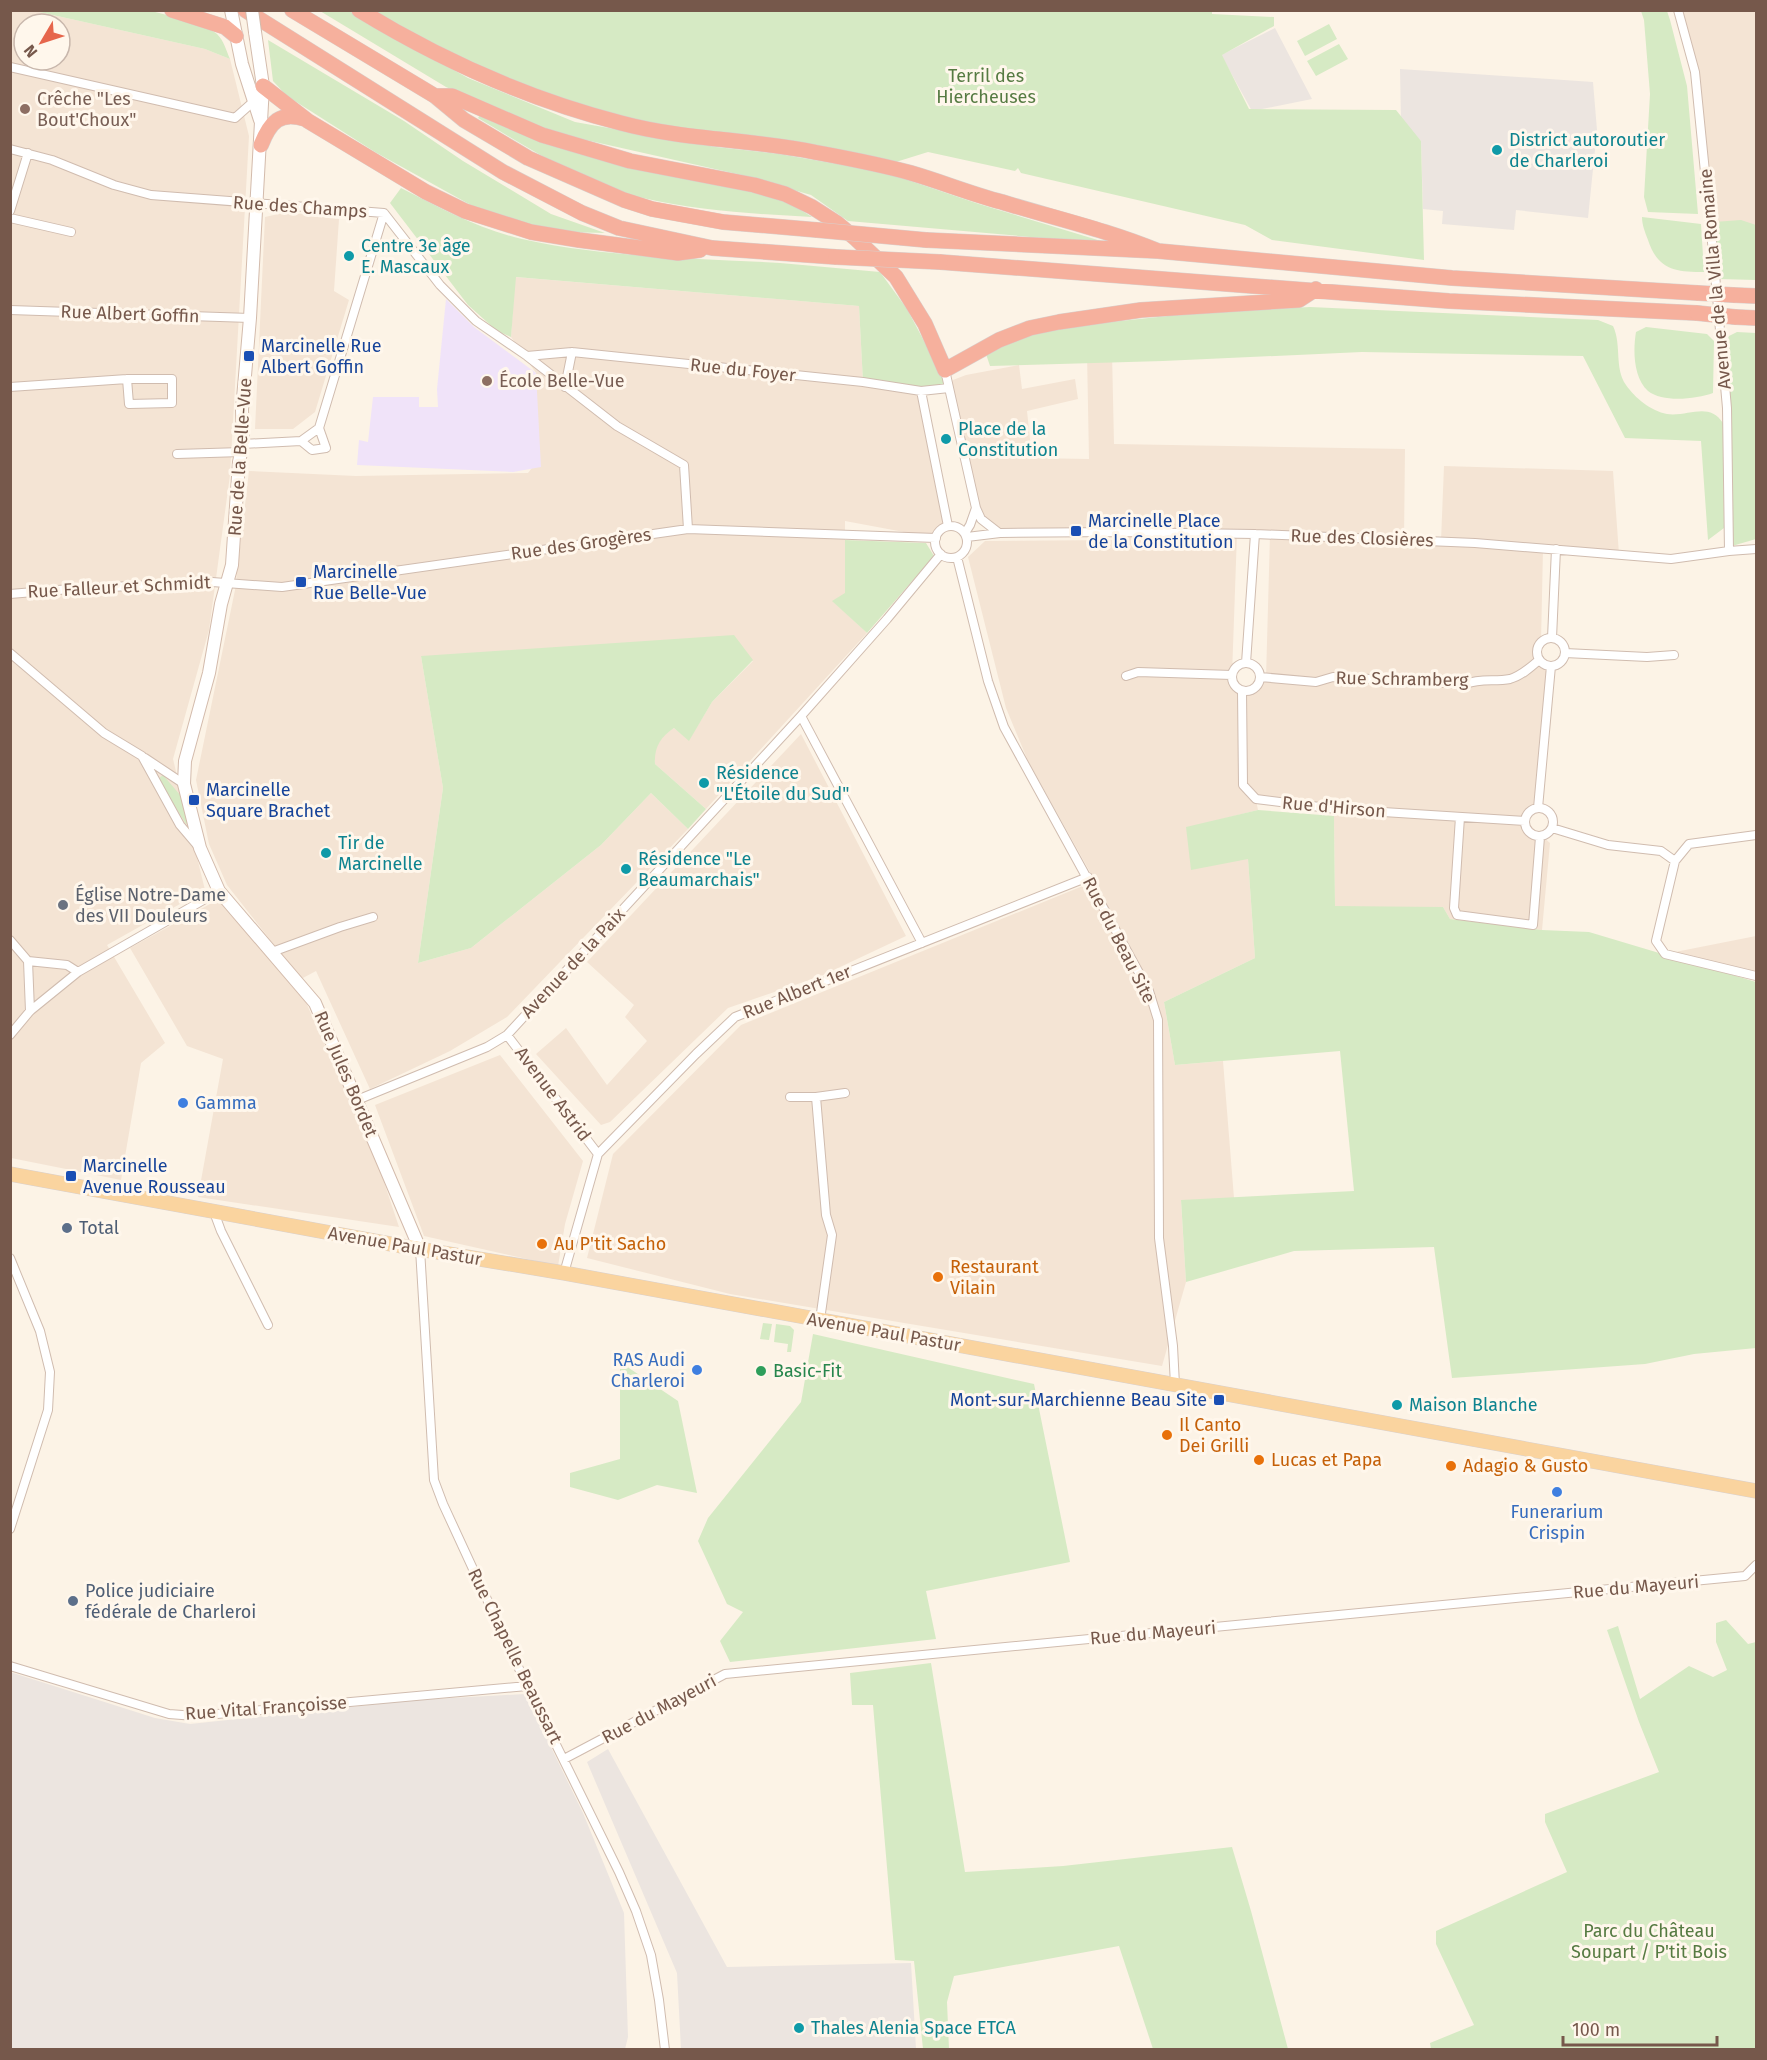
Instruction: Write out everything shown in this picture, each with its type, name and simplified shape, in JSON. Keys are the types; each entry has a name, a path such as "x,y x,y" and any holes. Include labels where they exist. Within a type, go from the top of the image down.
{"highway":[{"path":"172,10 225,27 236,36"},
{"path":"292,10 435,96 464,120 528,158 624,200 652,209 723,222 926,240 1158,251 1452,278 1756,296"},
{"path":"359,10 409,41 464,69 522,93 621,124 682,135 810,151 883,166 1119,235 1158,251"},
{"path":"236,13 503,172 582,213 619,228 712,248 1316,289 1449,301 1756,318"},
{"path":"263,86 308,120 426,192 465,211 531,232 678,253 712,248"},
{"path":"435,96 452,96 542,135 608,155 754,185 785,194 812,207 837,223 896,277 925,324 945,370 999,340 1030,328 1141,310 1299,300 1316,289"},
{"path":"261,145 266,131 282,116 295,116 308,120"}],"main road":[{"name":"Avenue Paul Pastur","path":"10,1174 1756,1491"}],"street":[{"name":"Rue de la Belle-Vue","path":"200,849 184,784 185,761 209,673 221,604 232,565 242,448 242,410 261,145 263,86 252,10"},
{"name":"Avenue de la Villa Romaine","path":"1678,10 1695,72 1713,252 1727,408 1729,551"},
{"name":"Rue de la Belle-Vue","path":"236,13 236,36 244,71 261,124"},
{"path":"236,36 255,34"},
{"path":"10,67 226,117 235,118 253,102"},
{"path":"244,71 263,86"},
{"name":"Rue des Champs","path":"10,149 52,160 114,185 151,195 384,213 440,285 476,321 527,356 617,426 684,465 688,529"},
{"path":"10,211 28,153"},
{"path":"301,441 312,450 326,448 319,428 384,213"},
{"path":"10,218 71,232"},
{"name":"Rue Albert Goffin","path":"10,310 250,318"},
{"path":"527,356 572,352 565,387"},
{"name":"Rue du Foyer","path":"572,352 863,382 921,391 949,388"},
{"path":"945,370 976,508 981,519 1000,533"},
{"path":"10,387 127,379 172,379 172,403 129,404 127,379"},
{"path":"921,391 948,526"},
{"path":"177,454 301,441 319,428"},
{"path":"966,535 958,527 948,526 939,531 936,547 941,554 949,558 957,557 966,549 966,535 976,508"},
{"name":"Rue des Grogères","path":"228,583 282,587 688,529 936,538"},
{"name":"Rue des Closières","path":"966,535 1115,532 1255,534 1475,543 1671,559 1756,549"},
{"path":"1246,663 1255,534"},
{"path":"1552,638 1556,549"},
{"name":"Avenue de la Paix","path":"357,1100 487,1047 507,1035 801,716 941,554"},
{"name":"Rue du Beau Site","path":"957,557 988,681 1004,728 1149,991 1158,1020 1160,1238 1173,1346 1175,1385"},
{"name":"Rue Falleur et Schmidt","path":"10,594 148,584 228,583"},
{"path":"1552,638 1563,645 1565,654 1558,664 1551,666 1539,660 1537,650 1539,644 1544,640 1552,638"},
{"path":"10,653 104,734 184,784"},
{"path":"1565,654 1647,657 1674,655"},
{"name":"Rue Schramberg","path":"1260,677 1316,682 1333,676 1466,684 1474,680 1511,679 1539,660"},
{"path":"1246,663 1258,669 1260,677 1255,688 1242,691 1233,683 1232,675 1237,666 1246,663"},
{"path":"1538,808 1551,666"},
{"path":"1126,676 1138,672 1232,675"},
{"name":"Rue d'Hirson","path":"1242,691 1243,785 1256,799 1336,809 1525,821"},
{"path":"801,716 922,942"},
{"path":"142,756 180,825 200,849"},
{"path":"1538,808 1543,808 1551,814 1554,824 1546,835 1539,837 1528,831 1525,821 1527,814 1538,808"},
{"path":"1460,817 1454,908 1456,915 1533,925 1539,837"},
{"path":"1552,828 1608,845 1661,851 1675,861"},
{"path":"1756,835 1689,844 1675,861 1656,941 1665,954 1756,976"},
{"name":"Rue Jules Bordet","path":"200,849 219,891 315,1003 420,1249"},
{"name":"Rue Albert 1er","path":"564,1273 598,1154 735,1017 1088,877"},
{"path":"10,1035 30,1011 78,972 219,891"},
{"path":"273,952 373,917"},
{"path":"10,940 28,961 30,1011"},
{"path":"28,961 67,965 78,972"},
{"name":"Avenue Astrid","path":"507,1035 598,1154"},
{"path":"790,1097 816,1097 845,1093"},
{"path":"816,1097 826,1215 832,1235 820,1320"},
{"path":"214,1212 221,1231 268,1325"},
{"name":"Rue Chapelle Beaussart","path":"420,1249 434,1480 527,1686 619,1872 640,1922 651,1955 665,2049"},
{"path":"10,1258 40,1331 50,1372 48,1410 10,1529"},
{"name":"Rue du Mayeuri","path":"564,1758 725,1674 1746,1576 1756,1565"},
{"name":"Rue Vital Françoisse","path":"10,1666 169,1714 195,1716 527,1686"}],"shaded area":[{"path":"10,11 39,12 12,12 12,72 72,72 72,19 205,49 230,59 249,136 230,475 209,630 173,759 205,890 107,945 165,1043 141,1063 121,1180 11,1158"},
{"path":"1678,11 1756,11 1756,241 1711,230 1695,72"},
{"path":"1275,28 1312,99 1252,111 1221,55"},
{"path":"1400,69 1593,82 1597,130 1588,218 1516,210 1514,230 1442,224 1443,211 1423,209 1421,141 1401,121"},
{"path":"287,212 339,219 334,291 349,300 315,412 293,429 255,429 265,217"},
{"path":"515,277 859,306 863,382 921,391 948,526 939,531 936,538 845,521 845,594 833,601 867,633 706,809 655,764 654,751 664,734 674,728 689,740 712,702 753,661 421,656 443,788 418,963 471,948 601,845 651,793 688,829 507,1017 450,1051 370,1089 316,971 301,979 227,885 209,844 196,780 235,590 249,471 356,476 528,473 538,460 536,373 511,337"},
{"name":"École Belle-Vue","path":"446,299 474,327 536,373 541,467 513,472 357,465 359,440 368,442 373,397 419,397 419,407 438,407 437,389"},
{"path":"1112,352 1114,444 1405,449 1404,540 1441,541 1444,466 1613,471 1619,554 1543,549 1541,642 1537,654 1541,662 1547,665 1538,808 1531,811 1525,821 1550,843 1542,930 1450,919 1443,907 1335,907 1334,816 1336,809 1256,800 1258,810 1186,828 1248,859 1255,958 1164,1002 1175,1065 1223,1061 1234,1198 1181,1201 1186,1282 1162,1366 730,1294 587,1258 613,1154 741,1025 1095,881 1028,761 1006,708 968,557 985,541 1114,540 1115,532 1000,533 981,519 949,388 953,380 966,375 1019,365 1022,389 1075,379 1078,399 1027,411 1032,458 1089,459 1087,353","holes":["1237,534 1270,535 1266,678 1260,677 1258,686 1242,691 1232,675"]},
{"path":"801,734 906,936 821,976 728,1008 610,1122 601,1125 536,1054 566,1028 607,1085 647,1041 625,1017 634,1005 587,962"},
{"path":"219,899 305,1000 380,1170 399,1227 198,1197 223,1059 187,1046 130,948"},
{"path":"1756,936 1756,976 1665,954"},
{"path":"500,1055 583,1161 565,1224 558,1266 424,1236 375,1105"},
{"path":"10,1672 155,1718 190,1724 416,1700 525,1694 583,1813 624,1913 628,2037 625,2049 11,2049"},
{"name":"Thales Alenia Space ETCA","path":"608,1749 727,1967 911,1963 916,2049 681,2049 677,1973 587,1762"}],"green space":[{"path":"146,10 212,31 221,40 230,59 205,49 72,19 72,12 35,11"},
{"name":"Terril des Hiercheuses","path":"1212,10 1212,14 1274,17 1274,26 1222,55 1249,109 1396,110 1421,141 1424,260 1272,240 1245,225 1021,173 1018,168 1015,171 928,152 883,166 682,135 522,93 359,11"},
{"path":"320,11 349,11 468,78 575,122 716,147 779,154 884,172 1111,244 848,221 811,195 746,176 546,131 446,87"},
{"path":"1641,11 1667,11 1670,20 1687,86 1698,214 1648,212 1644,197 1650,94 1644,20"},
{"path":"1329,24 1337,39 1305,56 1297,41"},
{"path":"268,40 404,121 463,161 551,214 605,233 567,232 516,222 478,209 375,152 287,96 273,81"},
{"path":"1339,44 1348,59 1316,76 1307,61"},
{"path":"480,115 742,187 788,202 812,217 706,209 621,192 579,175 517,142 478,118"},
{"path":"401,188 490,230 554,245 619,254 780,263 880,272 907,309 949,388 921,391 863,382 859,306 516,277 511,337 497,331 468,305 390,203"},
{"path":"1642,217 1701,224 1704,272 1676,270 1662,263 1652,250"},
{"path":"1741,220 1756,225 1756,280 1719,279 1714,222"},
{"path":"1310,307 1598,320 1613,326 1622,378 1639,399 1649,407 1667,414 1705,411 1717,416 1723,423 1724,528 1708,540 1701,441 1625,438 1583,356 1362,352 990,366 986,354 1034,330 1187,314"},
{"path":"1646,327 1707,334 1714,341 1713,393 1698,397 1671,398 1654,395 1648,391 1639,379 1634,347 1636,332"},
{"path":"1737,332 1756,333 1756,539 1732,546 1727,337"},
{"path":"845,540 926,543 934,556 867,633 832,601 845,593"},
{"path":"734,635 753,660 712,702 689,741 674,728 665,735 657,748 655,764 706,809 688,829 651,793 601,845 471,948 418,963 443,788 421,656"},
{"path":"163,775 181,796 188,823 186,824 158,779"},
{"path":"1258,810 1334,816 1335,906 1443,907 1450,919 1542,930 1589,932 1756,982 1756,1348 1694,1354 1645,1364 1452,1378 1434,1247 1294,1251 1186,1282 1181,1200 1354,1191 1340,1051 1175,1065 1164,1002 1255,958 1248,859 1191,870 1186,827"},
{"path":"763,1323 772,1324 769,1340 760,1339"},
{"path":"776,1324 790,1326 794,1330 791,1352 787,1352 788,1344 774,1342"},
{"path":"813,1334 1034,1384 1070,1562 926,1591 936,1639 730,1662 720,1641 743,1612 727,1604 698,1541 708,1518 801,1402"},
{"path":"620,1362 678,1401 697,1493 657,1485 618,1500 570,1487 570,1473 620,1459"},
{"name":"Parc du Château Soupart / P'tit Bois","path":"1726,1620 1748,1644 1756,1642 1756,2049 1431,2049 1430,2043 1474,2025 1436,1944 1436,1931 1567,1872 1545,1822 1545,1814 1659,1772 1607,1630 1618,1626 1640,1699 1689,1666 1713,1677 1727,1670 1716,1642 1716,1623"},
{"path":"931,1663 965,1872 1063,1866 1232,1847 1288,2049 1153,2049 1119,1946 954,1976 947,2002 949,2049 923,2049 914,1961 895,1960 873,1705 852,1705 850,1673"}],"place":[{"name":"Crêche \"Les Bout'Choux\"","path":"25,109"},
{"name":"District autoroutier de Charleroi","path":"1497,150"},
{"name":"Centre 3e âge E. Mascaux","path":"349,256"},
{"name":"Marcinelle Rue Albert Goffin","path":"249,356"},
{"name":"École Belle-Vue","path":"487,381"},
{"name":"Place de la Constitution","path":"946,439"},
{"name":"Marcinelle Place de la Constitution","path":"1076,531"},
{"name":"Marcinelle Rue Belle-Vue","path":"301,582"},
{"name":"Résidence \"L'Étoile du Sud\"","path":"704,783"},
{"name":"Marcinelle Square Brachet","path":"194,800"},
{"name":"Tir de Marcinelle","path":"326,853"},
{"name":"Résidence \"Le Beaumarchais\"","path":"626,869"},
{"name":"Église Notre-Dame des VII Douleurs","path":"63,905"},
{"name":"Gamma","path":"183,1103"},
{"name":"Marcinelle Avenue Rousseau","path":"71,1176"},
{"name":"Total","path":"67,1228"},
{"name":"Au P'tit Sacho","path":"542,1244"},
{"name":"Restaurant Vilain","path":"938,1277"},
{"name":"RAS Audi Charleroi","path":"697,1370"},
{"name":"Basic-Fit","path":"761,1371"},
{"name":"Mont-sur-Marchienne Beau Site","path":"1219,1400"},
{"name":"Maison Blanche","path":"1397,1405"},
{"name":"Il Canto Dei Grilli","path":"1167,1435"},
{"name":"Lucas et Papa","path":"1259,1460"},
{"name":"Adagio & Gusto","path":"1451,1466"},
{"name":"Funerarium Crispin","path":"1557,1492"},
{"name":"Police judiciaire fédérale de Charleroi","path":"73,1601"},
{"name":"Thales Alenia Space ETCA","path":"799,2028"}]}
